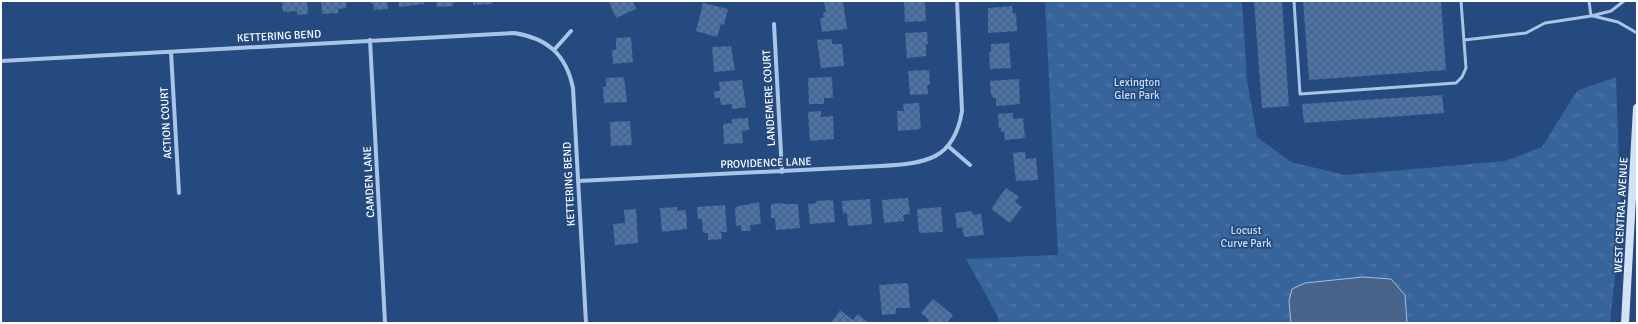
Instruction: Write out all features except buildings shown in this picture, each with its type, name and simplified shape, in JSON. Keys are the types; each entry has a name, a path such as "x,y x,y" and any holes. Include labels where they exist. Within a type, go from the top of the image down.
{"main road":[{"name":"WEST CENTRAL AVENUE","path":"1626,323 1637,108"}],"street":[{"name":"PROVIDENCE LANE","path":"578,181 782,172 916,164 935,157 948,146 960,128 962,111 957,1"},
{"name":"LANDEMERE COURT","path":"774,24 782,172"},
{"path":"554,50 571,31"},
{"name":"KETTERING BEND","path":"1,61 370,40 514,33 530,35 542,41 554,50 564,62 573,88 586,323"},
{"name":"CAMDEN LANE","path":"370,40 385,323"},
{"name":"ACTION COURT","path":"170,52 179,193"},
{"path":"948,146 970,165"}],"lane":[{"path":"1294,1 1300,94 1456,83 1462,77 1466,68 1461,1"},
{"path":"1590,1 1591,16"},
{"path":"1464,40 1526,33 1545,23 1591,16 1611,11 1624,1"},
{"path":"1591,16 1618,22 1637,34"}],"green space":[{"name":"Locust Curve Park","path":"1045,1 1242,1 1247,80 1257,137 1291,162 1345,175 1505,161 1542,147 1577,91 1616,77 1621,222 1610,323 999,323 997,315 966,259 1058,255"}],"shaded area":[{"path":"1363,277 1391,279 1405,295 1407,323 1291,323 1289,301 1292,289 1305,283"}],"park label":[{"name":"Lexington Glen Park","path":"1137,88"}]}
